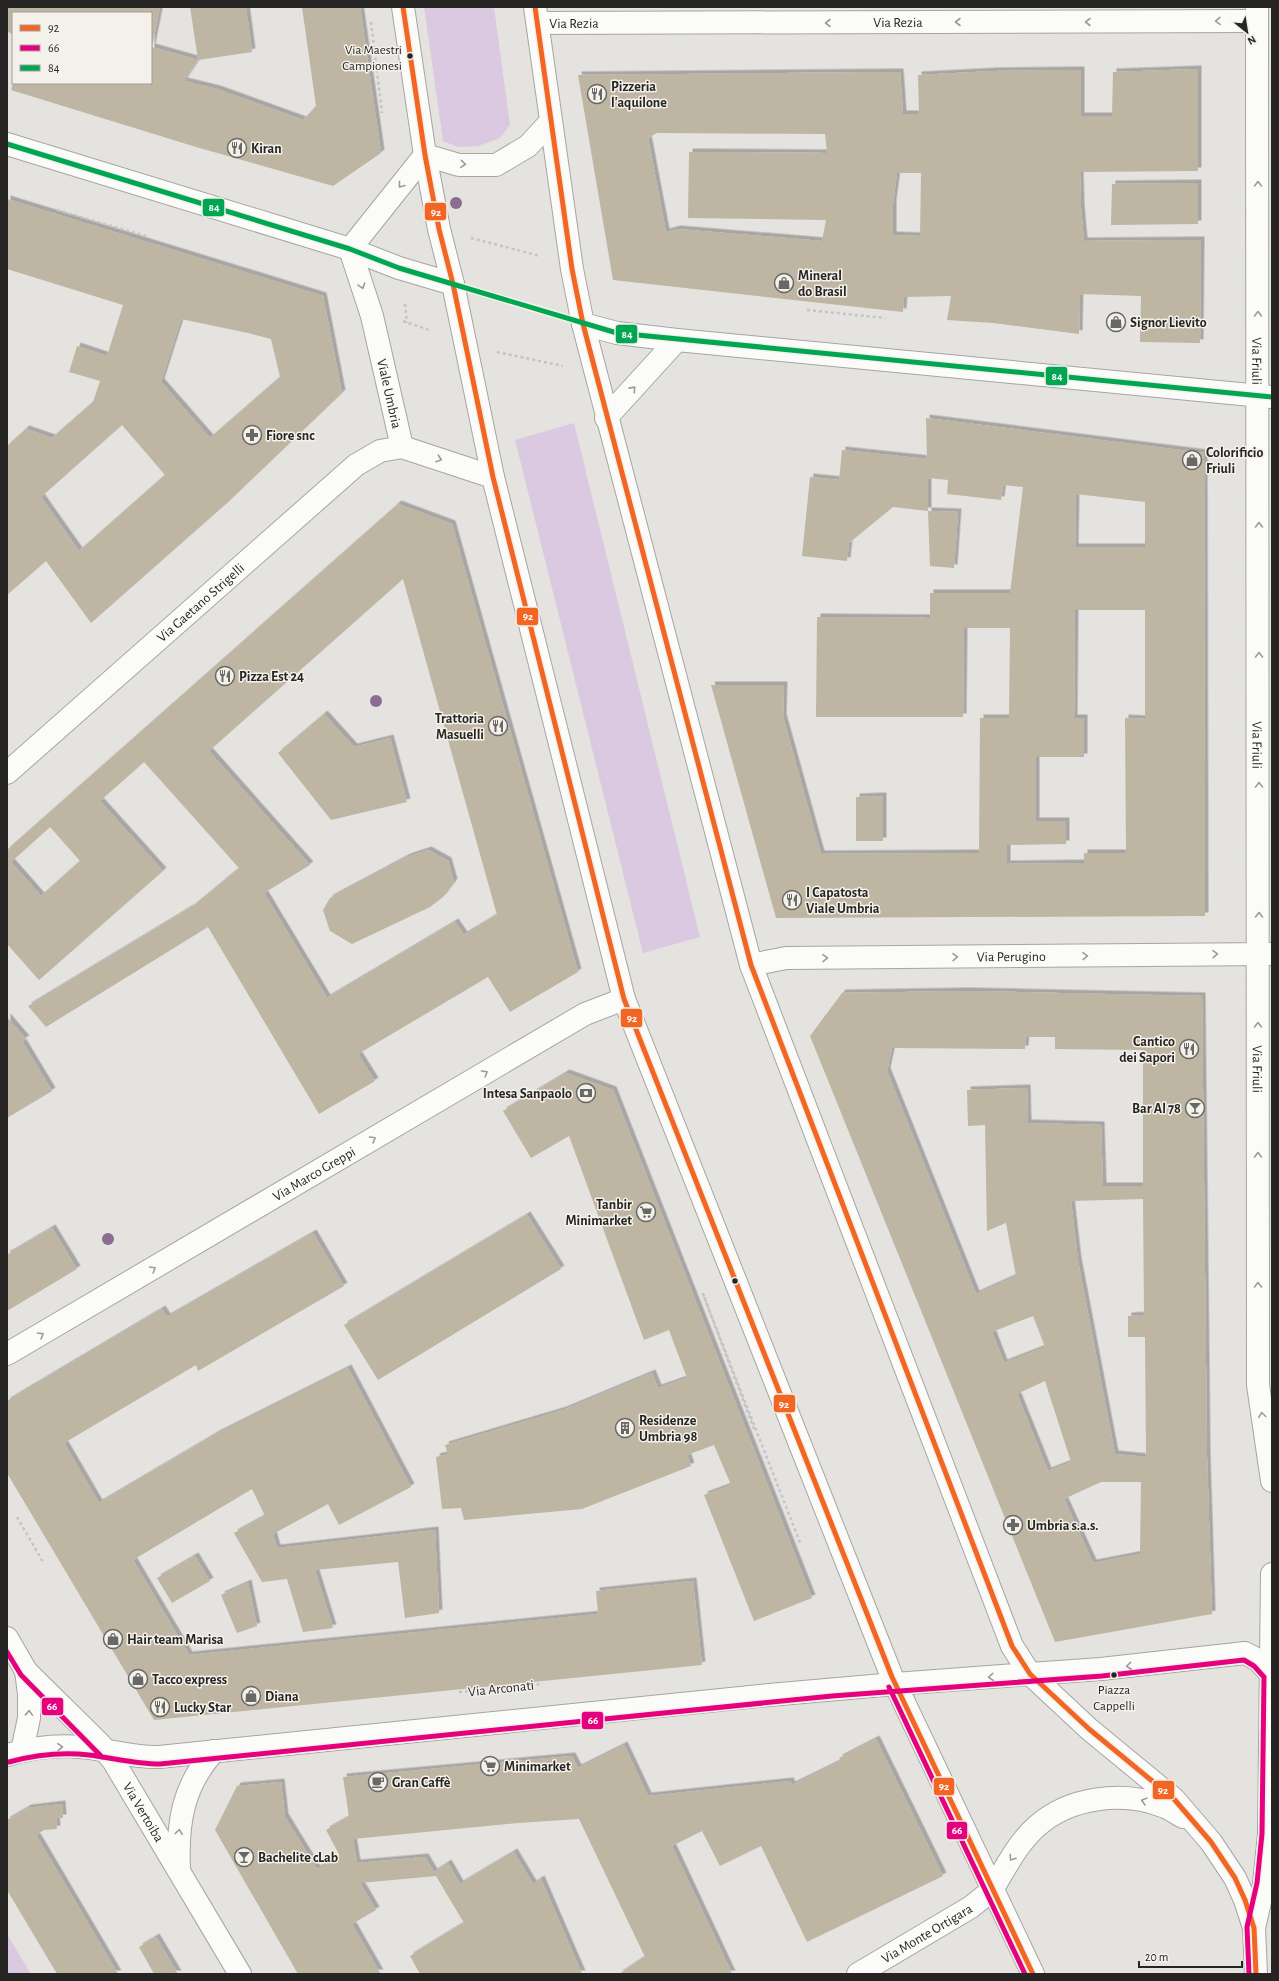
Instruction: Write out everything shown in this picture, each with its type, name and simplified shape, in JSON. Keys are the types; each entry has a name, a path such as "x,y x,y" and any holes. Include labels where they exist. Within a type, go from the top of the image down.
{"street":[{"path":"403,7 425,155 439,228 453,284 493,477 624,999 895,1684 1033,1974"},
{"name":"Via Rezia","path":"537,15 1257,14"},
{"name":"Via Friuli","path":"1257,14 1265,396 1265,954 1258,1385 1272,1481"},
{"path":"537,15 572,269 583,324 606,418 751,965 1012,1646 1030,1674 1089,1729 1174,1799 1211,1842 1235,1878 1245,1900 1254,1928"},
{"path":"425,155 459,165 496,165 528,146 551,121"},
{"path":"7,144 350,249 400,268 453,284"},
{"path":"350,249 425,155"},
{"name":"Viale Umbria","path":"350,249 372,316 402,446 493,477"},
{"path":"583,324 618,333 677,340 1265,396"},
{"path":"606,418 677,340"},
{"name":"Via Gaetano Strigelli","path":"7,773 356,465 380,451 402,446"},
{"name":"Via Perugino","path":"751,965 786,958 1265,954"},
{"name":"Via Marco Greppi","path":"7,1354 585,1014 624,999"},
{"path":"1256,1974 1254,1928 1267,1863 1272,1674 1272,1574"},
{"path":"7,1638 26,1670 29,1694 29,1718 14,1753"},
{"path":"14,1753 39,1748 81,1747 149,1757 808,1692 1101,1669 1246,1653 1258,1660 1272,1674"},
{"name":"Via Vertoiba","path":"26,1670 107,1752 240,1974"},
{"name":"Via Vertoiba","path":"179,1871 178,1840 185,1800 198,1771 214,1751"},
{"name":"Via Monte Ortigara","path":"858,1974 971,1907 992,1890 1027,1836 1035,1828 1060,1810 1095,1799 1130,1798 1165,1807 1190,1822 1211,1842"}],"path":[{"path":"371,22 382,113"},
{"path":"57,210 149,237"},
{"path":"467,236 542,257"},
{"path":"405,304 407,322"},
{"path":"807,310 886,318"},
{"path":"401,320 429,330"},
{"path":"496,352 565,366"},
{"path":"754,1429 702,1294 801,1545"},
{"path":"17,1517 43,1562"},
{"name":"Via Arconati","path":"459,1692 543,1684"}],"shaded area":[{"path":"424,7 494,7 510,125 500,138 478,146 458,147 443,141"},
{"path":"574,423 700,937 643,953 515,440"},
{"path":"7,1934 31,1974 7,1974"}],"building":[{"path":"7,7 160,7 152,47 152,12 12,12 12,34 7,31"},
{"path":"190,7 246,7 252,52 198,60"},
{"path":"302,7 360,7 381,153 333,186 196,147 11,90 13,84 152,84 152,47 198,60 184,81 217,89 303,120 316,106"},
{"path":"1198,69 1198,171 1080,172 1084,241 1201,240 1200,343 1140,342 1141,296 1080,294 1079,334 993,323 947,320 951,296 904,297 903,312 613,280 578,75 900,72 903,114 919,114 918,75 994,71 1081,70 1081,116 1112,116 1113,72","holes":["657,133 825,134 827,153 689,152 688,218 826,220 822,241 677,229 666,232 648,138","897,173 921,173 920,236 893,235 893,203"]},
{"path":"1198,183 1198,224 1111,225 1112,184"},
{"path":"7,199 323,296 342,393 227,503 91,623 46,561 7,595 7,446 26,429 52,438 93,402 100,381 69,372 77,346 107,356 123,305 7,269","holes":["181,319 271,339 280,377 210,438 161,382","122,425 165,475 79,551 41,497"]},
{"path":"926,418 1204,453 1205,916 776,918 711,685 784,685 783,717 821,854 979,853 980,718 1009,718 1010,628 964,628 963,717 816,717 817,617 930,618 930,593 1010,593 1023,487 1003,485 1001,500 947,494 948,480 928,478 928,511 893,507 849,543 847,561 802,556 810,477 839,480 842,450 927,459","holes":["1076,494 1145,502 1145,547 1075,547","1075,610 1145,610 1145,719 1125,718 1126,853 1084,853 1084,863 1007,864 1007,845 1066,844 1066,821 1036,821 1036,757 1084,757 1084,718 1074,718"]},
{"path":"398,504 452,524 578,972 510,1012 488,977 358,1054 375,1081 319,1114 208,927 46,1027 28,1006 192,907 239,868 144,762 100,801 163,871 39,980 7,944 7,850","holes":["403,579 497,915 464,935 455,922 327,998 264,893 310,865 209,751","50,827 80,861 41,896 11,862"]},
{"path":"928,511 958,512 954,568 930,566"},
{"path":"324,714 354,747 390,738 407,802 331,820 278,753"},
{"path":"883,796 883,841 856,841 856,797"},
{"path":"428,850 448,861 454,882 443,897 430,907 352,944 330,931 323,910 330,898 407,857"},
{"path":"966,991 1202,996 1207,1456 1212,1614 1055,1642 810,1036 842,993","holes":["1026,1037 1055,1037 1055,1049 1143,1050 1143,1186 1103,1186 1101,1125 1028,1123 1027,1088 967,1090 968,1126 985,1125 987,1231 1006,1223 1016,1276 976,1294 887,1071 892,1048 1025,1049","1143,1199 1144,1315 1128,1316 1128,1337 1145,1337 1146,1457 1115,1454 1078,1261 1071,1201","1033,1316 1045,1347 1004,1363 992,1332","1045,1381 1071,1462 1048,1471 1017,1394","1101,1482 1141,1482 1140,1554 1093,1563 1064,1499"]},
{"path":"7,1017 26,1039 22,1041 52,1091 7,1118"},
{"path":"566,1073 613,1090 812,1598 754,1621 704,1495 731,1485 714,1445 687,1455 691,1466 582,1509 464,1520 461,1508 442,1509 436,1457 448,1454 445,1445 563,1410 652,1373 658,1388 687,1378 669,1330 644,1340 569,1136 531,1158 503,1111"},
{"path":"527,1215 561,1269 378,1380 344,1325"},
{"path":"52,1228 77,1269 7,1311 7,1252 8,1254"},
{"path":"313,1233 344,1286 198,1371 196,1365 64,1443 99,1503 218,1433 348,1368 411,1487 339,1525 328,1504 273,1534 277,1548 435,1530 439,1613 405,1618 398,1562 315,1570 333,1628 303,1632 287,1579 262,1582 234,1533 265,1516 252,1489 133,1560 189,1655 598,1614 596,1591 693,1581 702,1665 154,1720 7,1473 7,1401 162,1309 167,1317"},
{"path":"195,1556 210,1581 172,1603 157,1578"},
{"path":"248,1583 257,1626 237,1633 221,1595"},
{"path":"876,1739 943,1876 807,1942 761,1846 720,1866 702,1831 672,1846 732,1974 619,1974 645,1957 579,1819 518,1823 353,1839 357,1863 425,1857 434,1872 448,1863 460,1884 514,1852 533,1884 541,1879 582,1974 420,1974 410,1956 464,1923 436,1876 360,1883 376,1910 352,1924 380,1973 298,1974 215,1830 237,1786 281,1782 285,1817 317,1869 340,1856 326,1830 349,1817 343,1777 572,1756 578,1768 624,1745 648,1796 790,1781 792,1785 841,1761 839,1758"},
{"path":"62,1804 63,1818 56,1818 57,1829 44,1830 36,1835 118,1974 57,1974 7,1890 7,1820 28,1808"},
{"path":"156,1937 178,1974 154,1974 139,1947"}],"transit line":[{"name":"92","path":"403,7 425,155 439,229 453,284 493,477 624,999 892,1677 1033,1974"},
{"name":"92","path":"535,7 572,269 583,324 751,965 1012,1646 1030,1674 1089,1729 1174,1799 1211,1842 1235,1878 1245,1900 1254,1928 1256,1974"},
{"name":"84","path":"7,144 350,249 399,268 617,333 1272,397"},
{"name":"66","path":"7,1652 21,1675 102,1757"},
{"name":"66","path":"9,1762 39,1756 69,1754 160,1764 832,1696 1102,1676 1244,1660 1254,1666 1264,1677 1262,1834 1257,1883 1247,1927 1249,1974"},
{"name":"66","path":"889,1687 1025,1974"}],"place":[{"name":"Via Maestri Campionesi","path":"410,56"},
{"name":"Pizzeria l'aquilone","path":"597,94"},
{"name":"Kiran","path":"237,148"},
{"name":"Mineral do Brasil","path":"784,283"},
{"name":"Signor Lievito","path":"1116,322"},
{"name":"Fiore snc","path":"252,435"},
{"name":"Colorificio Friuli","path":"1192,460"},
{"name":"Pizza Est 24","path":"225,676"},
{"name":"Trattoria Masuelli","path":"498,726"},
{"name":"I Capatosta Viale Umbria","path":"792,900"},
{"name":"Cantico dei Sapori","path":"1189,1049"},
{"name":"Intesa Sanpaolo","path":"586,1093"},
{"name":"Bar Al 78","path":"1195,1108"},
{"name":"Tanbir Minimarket","path":"646,1212"},
{"name":"Residenze Umbria 98","path":"625,1428"},
{"name":"Umbria s.a.s.","path":"1013,1525"},
{"name":"Hair team Marisa","path":"113,1639"},
{"name":"Piazza Cappelli","path":"1114,1675"},
{"name":"Tacco express","path":"138,1679"},
{"name":"Diana","path":"251,1696"},
{"name":"Lucky Star","path":"160,1707"},
{"name":"Minimarket","path":"490,1766"},
{"name":"Gran Caffè","path":"378,1782"},
{"name":"Bachelite cLab","path":"244,1857"}]}
